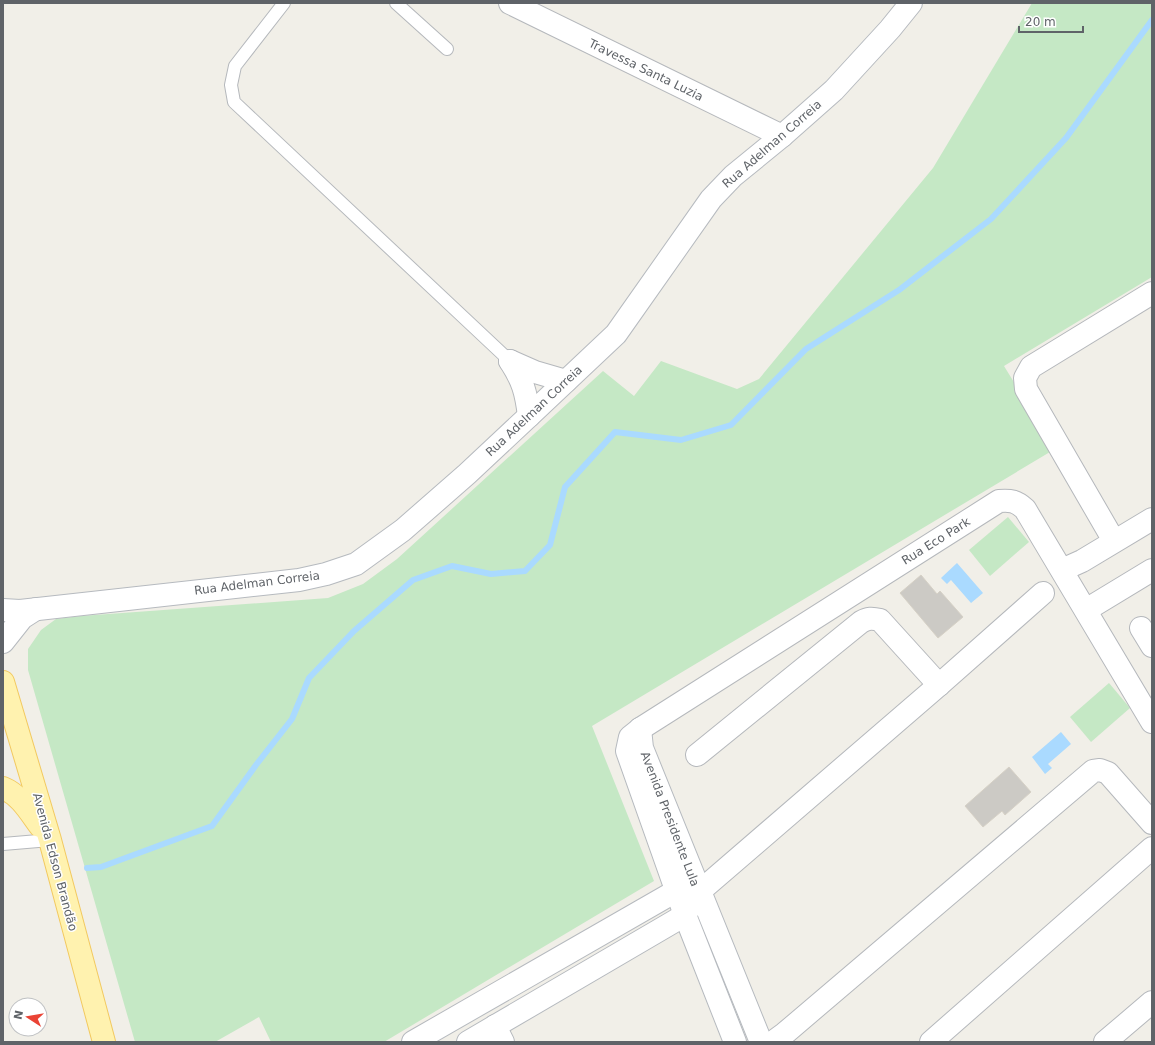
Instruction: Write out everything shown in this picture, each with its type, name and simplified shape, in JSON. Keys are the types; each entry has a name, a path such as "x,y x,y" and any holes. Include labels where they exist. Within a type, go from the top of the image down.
{"main road":[{"name":"Avenida Edson Brandão","path":"3,682 50,840 104,1042"},
{"path":"3,788 22,801 50,840"}],"street":[{"name":"Travessa Santa Luzia","path":"510,3 782,136"},
{"name":"Rua Adelman Correia","path":"3,610 20,611 299,580 326,574 356,564 403,530 467,474 616,334 711,199 733,176 782,136 834,90 890,29 911,3"},
{"path":"1114,541 1026,389 1025,378 1031,367 1152,293"},
{"path":"510,361 535,372 566,381"},
{"path":"510,361 523,383 527,398 529,416"},
{"name":"Rua Eco Park","path":"640,729 999,501 1017,503 1025,509 1152,722"},
{"path":"1062,570 1082,561 1152,519"},
{"path":"1086,610 1152,570"},
{"path":"699,892 939,686 1043,593"},
{"name":"Rua Adelman Correia","path":"3,642 22,618 36,609"},
{"path":"697,754 866,619 871,618 880,620 939,686"},
{"name":"Avenida Presidente Lula","path":"640,729 630,737 627,752 676,891 735,1042"},
{"name":"Avenida Presidente Lula","path":"640,729 642,748 761,1042"},
{"path":"773,1042 1093,771 1100,770 1108,772 1152,823"},
{"path":"931,1042 1152,848"},
{"name":"Avenida Presidente Lula","path":"413,1042 676,891 699,892"},
{"name":"Avenida Presidente Lula","path":"468,1042 499,1034 685,914 699,892"},
{"path":"1105,1042 1152,1002"}],"lane":[{"path":"284,3 235,66 231,85 234,102 510,361"},
{"path":"396,3 447,49"},
{"path":"3,844 50,840"}],"green space":[{"path":"1032,3 1152,3 1152,277 1004,366 1055,449 592,726 654,881 384,1042 271,1042 259,1017 215,1042 135,1042 28,670 28,649 41,630 56,619 81,616 328,598 363,584 397,559 603,371 634,396 661,361 737,389 759,379 933,168"},
{"path":"1008,517 1029,542 990,576 969,550"},
{"path":"1109,683 1130,708 1091,742 1070,717"}],"water":[{"path":"957,563 983,593 971,603 951,580 947,584 941,578"},
{"path":"1061,732 1071,744 1048,764 1052,768 1045,774 1032,757"}],"building":[{"path":"921,575 937,594 940,591 963,617 938,638 900,593"},
{"path":"1009,767 1031,792 1005,815 1002,811 983,827 965,806"}],"waterway":[{"path":"87,868 101,867 212,826 256,765 292,719 309,678 354,631 413,580 452,566 491,574 525,571 550,545 565,487 615,432 681,440 731,425 806,349 899,290 991,219 1066,138 1152,20"}]}
